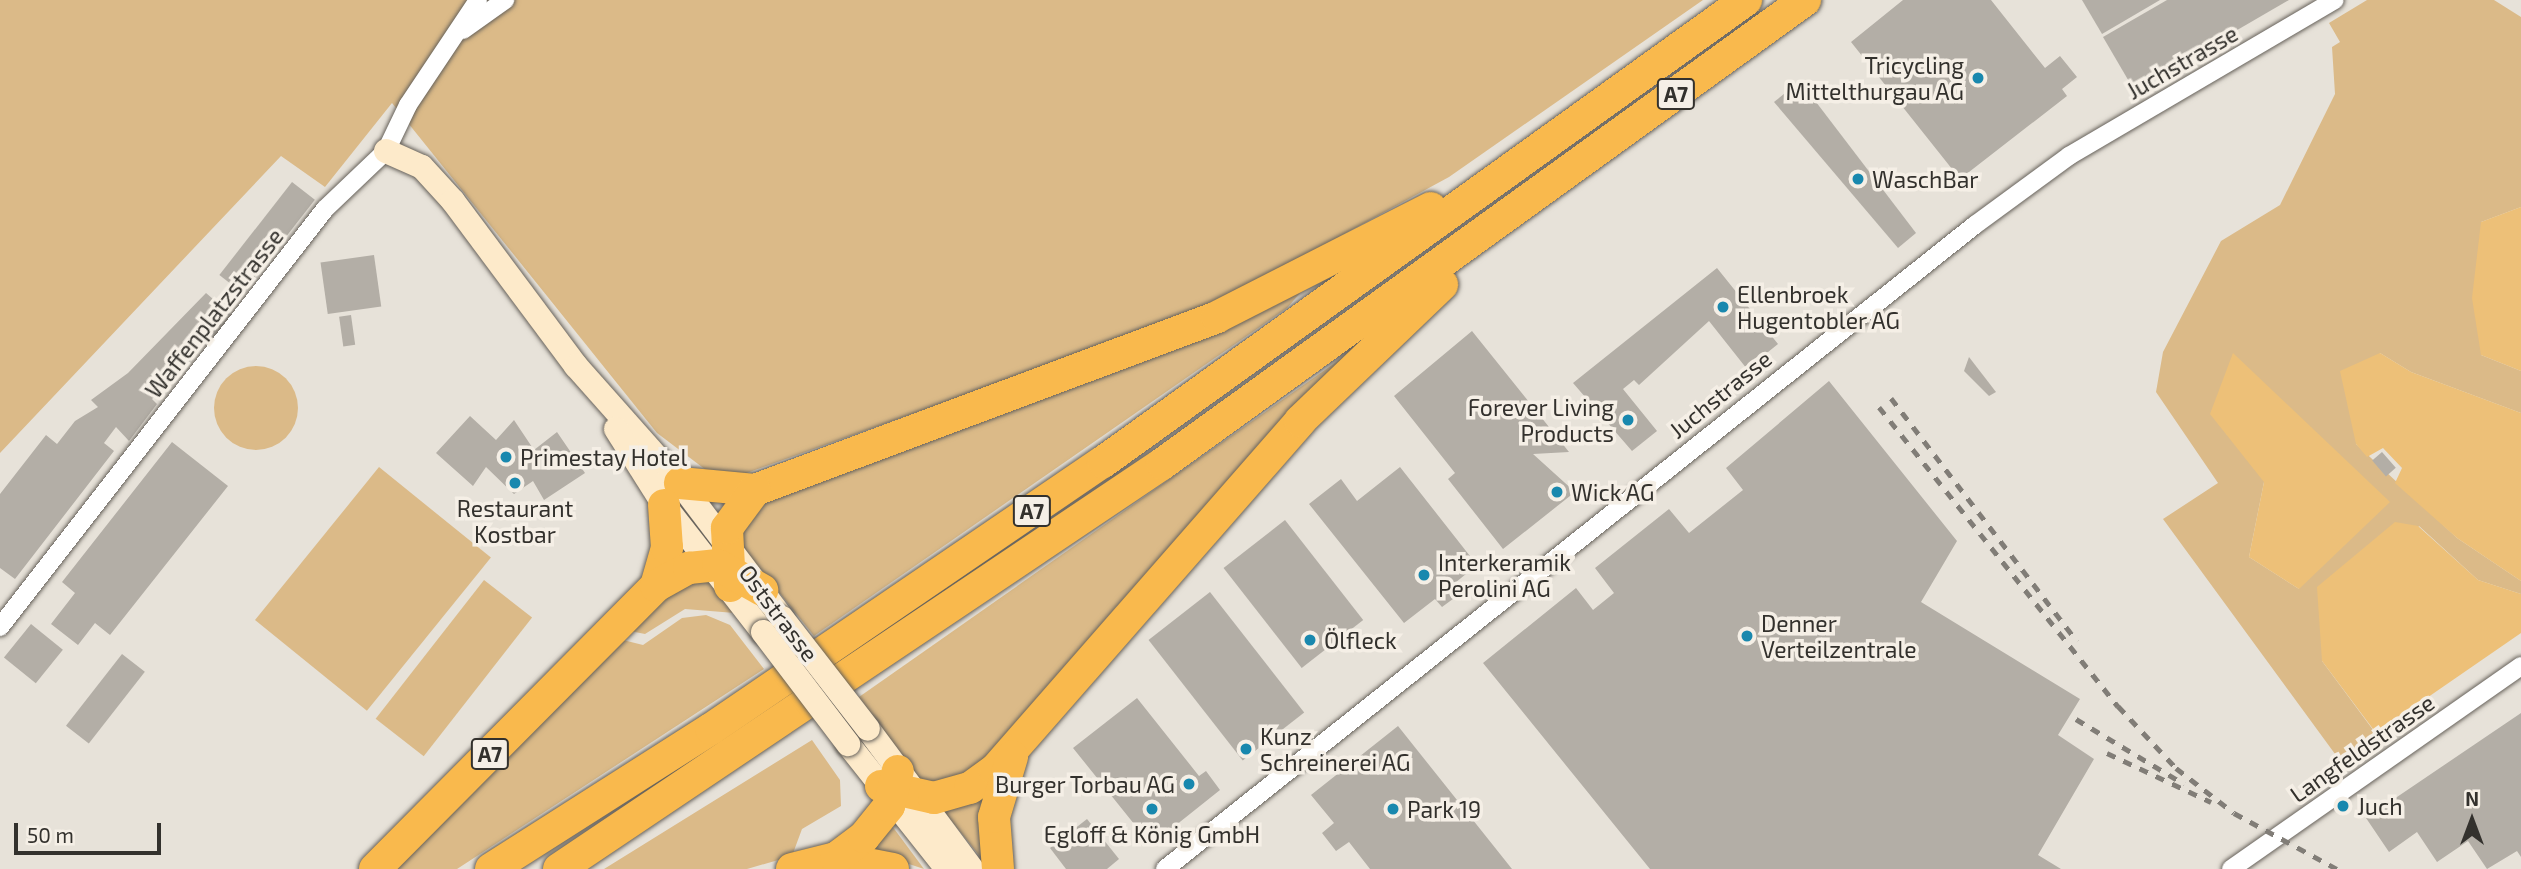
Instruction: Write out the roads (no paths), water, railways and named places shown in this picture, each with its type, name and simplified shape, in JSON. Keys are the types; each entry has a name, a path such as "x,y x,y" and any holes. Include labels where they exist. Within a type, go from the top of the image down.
{"highway":[{"name":"A7","path":"491,869 910,595 1560,135 1746,0"},
{"name":"A7","path":"559,869 935,621 1546,189 1805,0"},
{"name":"A7","path":"375,869 656,586 667,548 672,494 755,489 1259,299 1560,135"},
{"name":"A7","path":"897,788 970,788 1020,744 1300,421 1546,189"},
{"path":"730,570 736,512 755,489"},
{"name":"A7","path":"656,586 730,570"},
{"name":"A7","path":"998,869 996,803 1020,744"},
{"path":"836,858 880,821 897,788"},
{"path":"793,869 836,858 893,869"}],"main road":[{"name":"Oststrasse","path":"386,151 422,167 453,201 773,625 868,729 897,788 947,869"},
{"name":"Oststrasse","path":"773,625 848,744 897,788 972,869"}],"street":[{"name":"Waffenplatzstrasse","path":"0,627 325,209 386,151 408,105 463,30 478,0"},
{"name":"Waffenplatzstrasse","path":"463,30 505,0"},
{"name":"Juchstrasse","path":"1165,869 1997,208 2070,156 2335,0"},
{"name":"Langfeldstrasse","path":"2231,869 2521,666"}],"railway":[{"path":"1891,398 2077,641"},
{"path":"1879,407 2118,706 2176,768 2234,813 2337,869"},
{"path":"2076,719 2184,784"},
{"path":"2107,753 2211,802"}],"place":[{"name":"Tricycling Mittelthurgau AG","path":"1978,78"},
{"name":"WaschBar","path":"1858,179"},
{"name":"Ellenbroek Hugentobler AG","path":"1723,307"},
{"name":"Forever Living Products","path":"1628,420"},
{"name":"Primestay Hotel","path":"506,457"},
{"name":"Restaurant Kostbar","path":"515,483"},
{"name":"Wick AG","path":"1557,492"},
{"name":"Interkeramik Perolini AG","path":"1424,575"},
{"name":"Denner Verteilzentrale","path":"1747,636"},
{"name":"Ölfleck","path":"1310,640"},
{"name":"Kunz Schreinerei AG","path":"1246,749"},
{"name":"Burger Torbau AG","path":"1189,784"},
{"name":"Juch","path":"2343,806"},
{"name":"Egloff & König GmbH","path":"1152,809"},
{"name":"Park 19","path":"1393,809"}]}
